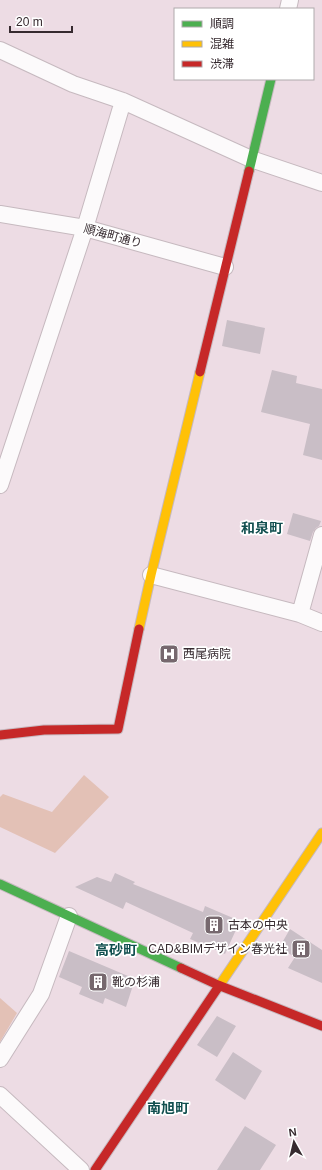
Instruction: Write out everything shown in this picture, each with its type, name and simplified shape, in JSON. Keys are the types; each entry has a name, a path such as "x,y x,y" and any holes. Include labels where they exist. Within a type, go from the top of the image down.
{"street":[{"path":"0,50 73,84 123,101 251,159 322,183"},
{"path":"0,735 44,730 118,729 151,575 271,80"},
{"path":"0,484 85,228 123,101"},
{"name":"順海町通り","path":"0,214 85,228 225,267"},
{"path":"300,614 322,535"},
{"path":"151,575 300,614 322,622"},
{"path":"95,1170 218,985 322,833"},
{"path":"0,884 218,985 322,1026"},
{"path":"0,1059 41,994 69,916"},
{"path":"0,1095 81,1170"}],"shaded area":[{"path":"84,775 109,797 55,853 0,827 0,797 3,794 52,812"},
{"path":"0,998 17,1013 0,1042"}],"building":[{"path":"227,320 265,328 260,354 222,346"},
{"path":"272,370 297,376 296,383 322,389 322,460 303,455 310,424 261,412"},
{"path":"293,513 321,521 319,526 313,532 310,541 287,534"},
{"path":"115,873 135,882 133,884 203,912 205,906 240,921 225,954 190,939 193,933 126,902 123,909 75,887 97,877 111,882"},
{"name":"CAD&BIMデザイン春光社","path":"290,929 322,950 322,983 288,968 295,957 279,948"},
{"path":"69,951 135,979 126,1007 105,998 103,1004 79,994 82,987 59,977"},
{"path":"217,1016 236,1026 217,1057 197,1045"},
{"path":"233,1052 262,1071 245,1100 215,1080"},
{"path":"245,1126 276,1145 260,1170 217,1170"}],"traffic: fast":[{"path":"249,171 271,80"},
{"path":"0,884 181,968"}],"traffic: slow":[{"path":"139,629 200,372"},
{"path":"217,989 322,833"}],"traffic: jam":[{"path":"200,372 249,171"},
{"path":"0,735 44,730 118,729 139,629"},
{"path":"181,968 218,985 322,1026"},
{"path":"95,1170 217,989"}],"place":[{"name":"西尾病院","path":"169,654"},
{"name":"古本の中央","path":"214,925"},
{"name":"CAD&BIMデザイン春光社","path":"301,949"},
{"name":"靴の杉浦","path":"98,982"}],"district":[{"name":"和泉町","path":"262,528"},
{"name":"高砂町","path":"116,950"},
{"name":"南旭町","path":"168,1108"}]}
